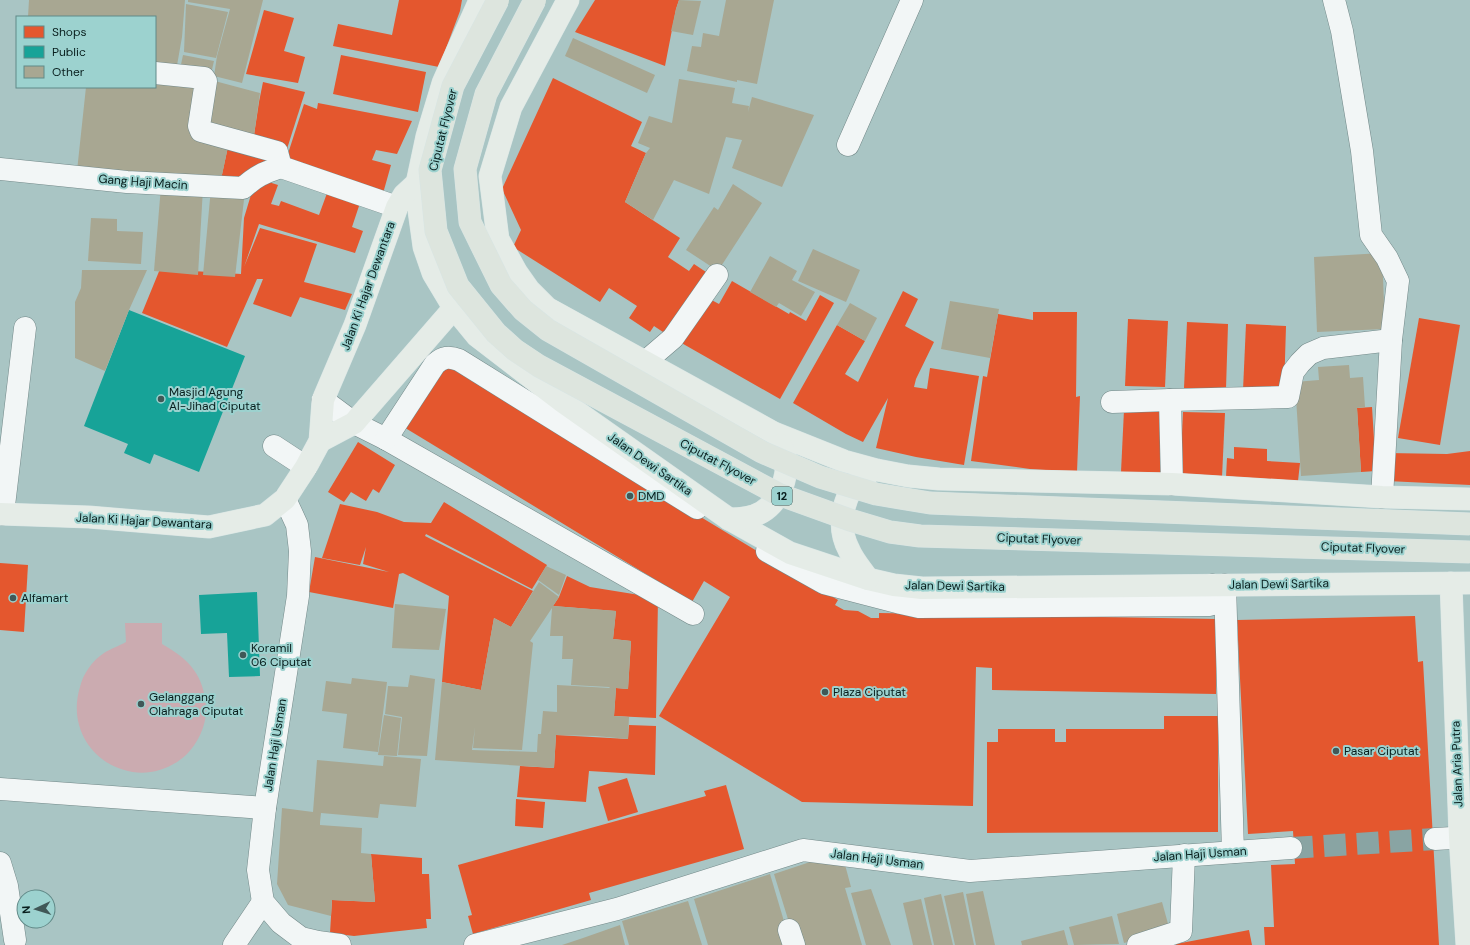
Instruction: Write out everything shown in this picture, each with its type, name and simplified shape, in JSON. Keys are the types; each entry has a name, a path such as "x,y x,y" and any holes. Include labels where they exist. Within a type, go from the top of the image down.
{"highway":[{"name":"Ciputat Flyover","path":"498,0 453,86 430,170 436,231 458,286 496,333 515,350 539,366 778,494 843,518 890,532 920,536 1470,552"},
{"path":"535,0 486,94 465,169 470,222 501,285 523,310 548,330 762,452 820,477 869,492 930,502 1470,524"}],"main road":[{"name":"Jalan Dewi Sartika","path":"480,0 442,83 427,136 417,183 424,247 433,273 454,308 477,336 563,402 729,520 790,552 868,579 894,585 922,588 1216,592 1460,583"},
{"path":"568,0 512,107 490,176 498,238 517,273 529,290 547,308 774,433 844,461 877,470 908,476 940,479 1172,484 1382,497 1470,499"},
{"name":"Jalan Ki Hajar Dewantara","path":"2,514 89,517 209,527 265,515 285,499 306,467 320,440 323,400 355,325 398,207 404,195 417,183"},
{"path":"320,440 354,423 454,308"},
{"path":"729,520 746,518 762,511 775,499 784,484 786,466 783,449 774,433"},
{"path":"868,579 849,551 844,538 842,525 843,511 855,486 865,477 877,470"},
{"name":"Jalan Aria Putra","path":"1460,583 1467,945"}],"street":[{"path":"848,145 912,0"},
{"path":"1334,0 1342,31 1362,151 1372,235 1387,258 1398,282 1391,340 1382,497"},
{"path":"156,73 204,78 206,81 199,126 202,131 277,152 281,167 398,207"},
{"name":"Gang Haji Macin","path":"0,169 127,182 243,188 261,174 281,167"},
{"path":"645,362 673,338 717,275"},
{"path":"2,514 24,328"},
{"path":"1112,402 1288,397 1293,372 1309,354 1323,348 1391,340"},
{"path":"386,439 435,364 443,358 454,358 758,546 824,583 901,604 919,607 1216,592 1233,852"},
{"path":"323,400 354,423 386,439 693,614"},
{"path":"1170,400 1172,484"},
{"path":"274,446 306,467"},
{"name":"Jalan Haji Usman","path":"263,902 258,870 265,808 298,596 300,551 297,526 285,499"},
{"path":"901,604 922,588"},
{"path":"0,789 265,808"},
{"path":"1435,839 1465,837"},
{"name":"Jalan Haji Usman","path":"475,945 617,908 803,850 970,871 1291,848"},
{"path":"1138,945 1182,931 1184,855"},
{"path":"0,863 7,886 15,940"},
{"path":"234,945 263,902 281,923 300,941 340,945"}],"shaded area":[{"name":"Gelanggang Olahraga Ciputat","path":"125,623 162,623 162,644 180,656 194,670 199,677 205,696 205,720 201,733 191,750 167,767 146,772 126,771 107,762 92,749 81,732 77,710 81,682 92,664 106,652 126,642"}],"building: Shops":[{"path":"399,0 462,0 460,11 439,67 333,46 338,24 392,35"},
{"path":"595,0 679,0 665,66 575,32"},
{"path":"264,10 294,18 284,51 305,57 298,83 246,74"},
{"path":"341,55 426,72 418,112 333,94"},
{"path":"553,78 642,122 631,146 646,153 625,202 680,238 668,257 689,271 694,264 712,276 669,336 654,326 650,332 629,318 637,306 609,288 600,302 513,247 521,230 502,189"},
{"path":"263,82 305,92 286,152 253,142"},
{"path":"318,103 412,121 397,154 376,150 372,160 391,165 382,197 284,166 304,104 317,109"},
{"path":"229,142 275,154 242,186 220,184"},
{"path":"256,178 278,185 271,204 279,206 281,201 319,215 330,185 362,197 352,227 363,231 355,253 259,224 244,267 260,228 317,244 304,282 352,294 345,310 300,297 291,317 253,304 263,279 257,279 227,347 142,313 160,269 241,274 244,218"},
{"path":"732,281 789,314 790,312 806,321 820,295 834,303 780,399 678,341 704,296 719,304"},
{"path":"903,291 918,299 905,326 934,342 916,379 914,387 927,389 930,368 979,376 964,465 916,457 876,448 888,398 863,442 846,434 793,403 837,325 865,341 845,374 858,382"},
{"path":"1033,312 1077,312 1076,397 1080,396 1077,472 1030,469 971,461 983,376 987,377 998,314 1033,320"},
{"path":"1419,318 1460,325 1440,445 1398,438"},
{"path":"1128,319 1168,321 1165,387 1125,386"},
{"path":"1187,322 1228,324 1226,389 1184,388"},
{"path":"1246,324 1286,326 1284,392 1243,390"},
{"path":"441,360 838,600 835,605 844,610 858,611 871,618 879,618 879,613 1217,619 1216,694 992,690 992,668 976,667 973,806 802,802 659,716 730,597 704,581 692,602 402,426"},
{"path":"1372,407 1376,471 1361,472 1357,408"},
{"path":"1124,410 1164,411 1162,474 1121,472"},
{"path":"1183,412 1225,413 1222,477 1180,475"},
{"path":"358,442 395,465 379,493 373,489 366,501 351,492 344,502 328,492"},
{"path":"1234,447 1267,449 1267,461 1300,463 1298,481 1226,477 1227,458 1234,459"},
{"path":"1470,451 1470,485 1387,481 1387,453 1447,454"},
{"path":"444,502 547,565 532,589 426,534 425,536 533,591 511,627 494,618 481,690 442,682 449,596 403,573 399,574 393,608 309,592 315,557 389,572 363,564 366,547 360,565 322,558 340,504 377,512 404,522 431,523"},
{"name":"Alfamart","path":"0,563 28,565 24,632 0,630"},
{"path":"567,576 590,587 658,598 656,718 614,716 616,688 628,689 631,641 613,639 616,611 553,606 559,597"},
{"name":"Pasar Ciputat","path":"1415,616 1418,662 1423,661 1439,945 1265,945 1264,927 1274,927 1271,865 1295,864 1293,831 1248,834 1237,620"},
{"path":"1164,716 1218,716 1218,832 987,833 987,742 998,742 998,729 1055,729 1055,742 1066,742 1066,729 1164,729"},
{"path":"629,725 656,726 655,775 589,771 586,802 517,797 520,766 554,768 556,735 628,739"},
{"path":"627,778 638,812 608,821 598,787"},
{"path":"726,785 744,849 589,893 591,900 473,934 468,916 472,915 458,865 706,796 704,791"},
{"path":"516,799 545,802 543,828 515,826"},
{"path":"371,854 422,858 422,874 429,874 431,919 426,919 427,928 354,936 330,933 332,900 375,902"},
{"path":"1249,930 1252,945 1176,945 1176,944"}],"building: Public":[{"name":"Masjid Agung Al-Jihad Ciputat","path":"129,310 245,356 199,472 154,454 150,464 124,453 128,444 84,426"},
{"name":"Koramil 06 Ciputat","path":"257,592 260,676 229,677 227,633 201,634 199,595"}],"building: Other":[{"path":"29,0 185,0 182,37 176,71 156,69 156,16 28,16"},
{"path":"188,0 263,0 242,83 214,76 217,56 230,9 188,2"},
{"path":"679,0 701,1 693,35 671,31"},
{"path":"726,0 774,0 757,84 737,80 737,82 687,71 692,46 701,47 703,33 719,36"},
{"path":"186,4 228,12 216,58 184,52"},
{"path":"573,38 655,75 647,93 565,56"},
{"path":"183,55 214,61 210,78 179,74"},
{"path":"156,74 202,79 195,133 229,142 220,184 77,171 86,88 156,88"},
{"path":"679,79 735,88 732,103 749,106 748,112 752,97 814,115 782,187 732,168 742,140 726,137 709,194 674,180 653,220 625,202 646,153 650,148 638,143 649,116 672,123"},
{"path":"211,80 260,93 253,142 203,127"},
{"path":"733,184 762,203 718,271 686,250 714,207 718,210"},
{"path":"161,186 203,188 198,275 154,271"},
{"path":"211,188 245,191 235,277 203,275"},
{"path":"91,218 117,219 117,231 143,232 141,264 88,261"},
{"path":"813,249 860,270 846,302 798,281"},
{"path":"1382,253 1385,329 1317,332 1314,257"},
{"path":"770,256 797,271 792,280 815,292 801,316 779,303 776,307 750,292"},
{"path":"82,270 147,270 129,310 105,371 75,358 75,302 81,288"},
{"path":"950,301 999,309 990,358 941,349"},
{"path":"850,303 877,318 865,341 837,325"},
{"path":"1349,365 1350,378 1363,377 1365,407 1357,408 1361,472 1301,476 1295,382 1319,380 1318,367"},
{"path":"546,566 566,575 559,595 538,580"},
{"path":"539,582 559,597 553,606 616,611 613,639 631,641 628,689 616,688 614,716 629,717 628,739 596,736 556,735 554,768 435,760 442,682 481,690 494,618 511,627","holes":["552,608 550,636 563,636 562,659 573,659 571,685 610,688 557,685 557,712 543,711 541,734 538,734 537,752 472,750 475,727 473,748 522,750 533,643 530,641"]},
{"path":"395,604 446,609 439,650 392,648"},
{"path":"410,675 435,679 427,756 398,755 402,717 385,714 388,686 408,687"},
{"path":"352,678 387,682 378,752 343,748 347,714 322,711 326,681 351,684"},
{"path":"384,715 401,718 397,756 378,755"},
{"path":"384,756 421,759 416,807 380,804 378,818 321,813 320,822 320,825 362,828 361,853 371,854 375,902 332,900 331,916 288,905 277,884 282,808 313,812 317,760 383,766"},
{"path":"813,861 844,861 851,887 845,888 862,945 796,945 774,874"},
{"path":"770,874 791,945 708,945 694,899"},
{"path":"871,889 891,945 866,945 851,893"},
{"path":"983,891 995,945 976,945 966,894"},
{"path":"963,892 974,945 955,945 944,896"},
{"path":"941,894 953,945 934,945 924,898"},
{"path":"921,899 932,945 913,945 903,903"},
{"path":"688,901 702,945 629,945 622,921"},
{"path":"1162,902 1170,931 1124,943 1117,914"},
{"path":"1112,916 1119,944 1074,945 1069,927"},
{"path":"620,925 625,945 562,945 583,938"},
{"path":"1064,930 1068,945 1022,945 1021,941"}],"tunnel":[{"path":"1291,848 1435,839"}],"place":[{"name":"Masjid Agung Al-Jihad Ciputat","path":"161,399"},
{"name":"DMD","path":"630,496"},
{"name":"Alfamart","path":"13,598"},
{"name":"Koramil 06 Ciputat","path":"243,655"},
{"name":"Plaza Ciputat","path":"825,692"},
{"name":"Gelanggang Olahraga Ciputat","path":"141,704"},
{"name":"Pasar Ciputat","path":"1336,751"}]}
